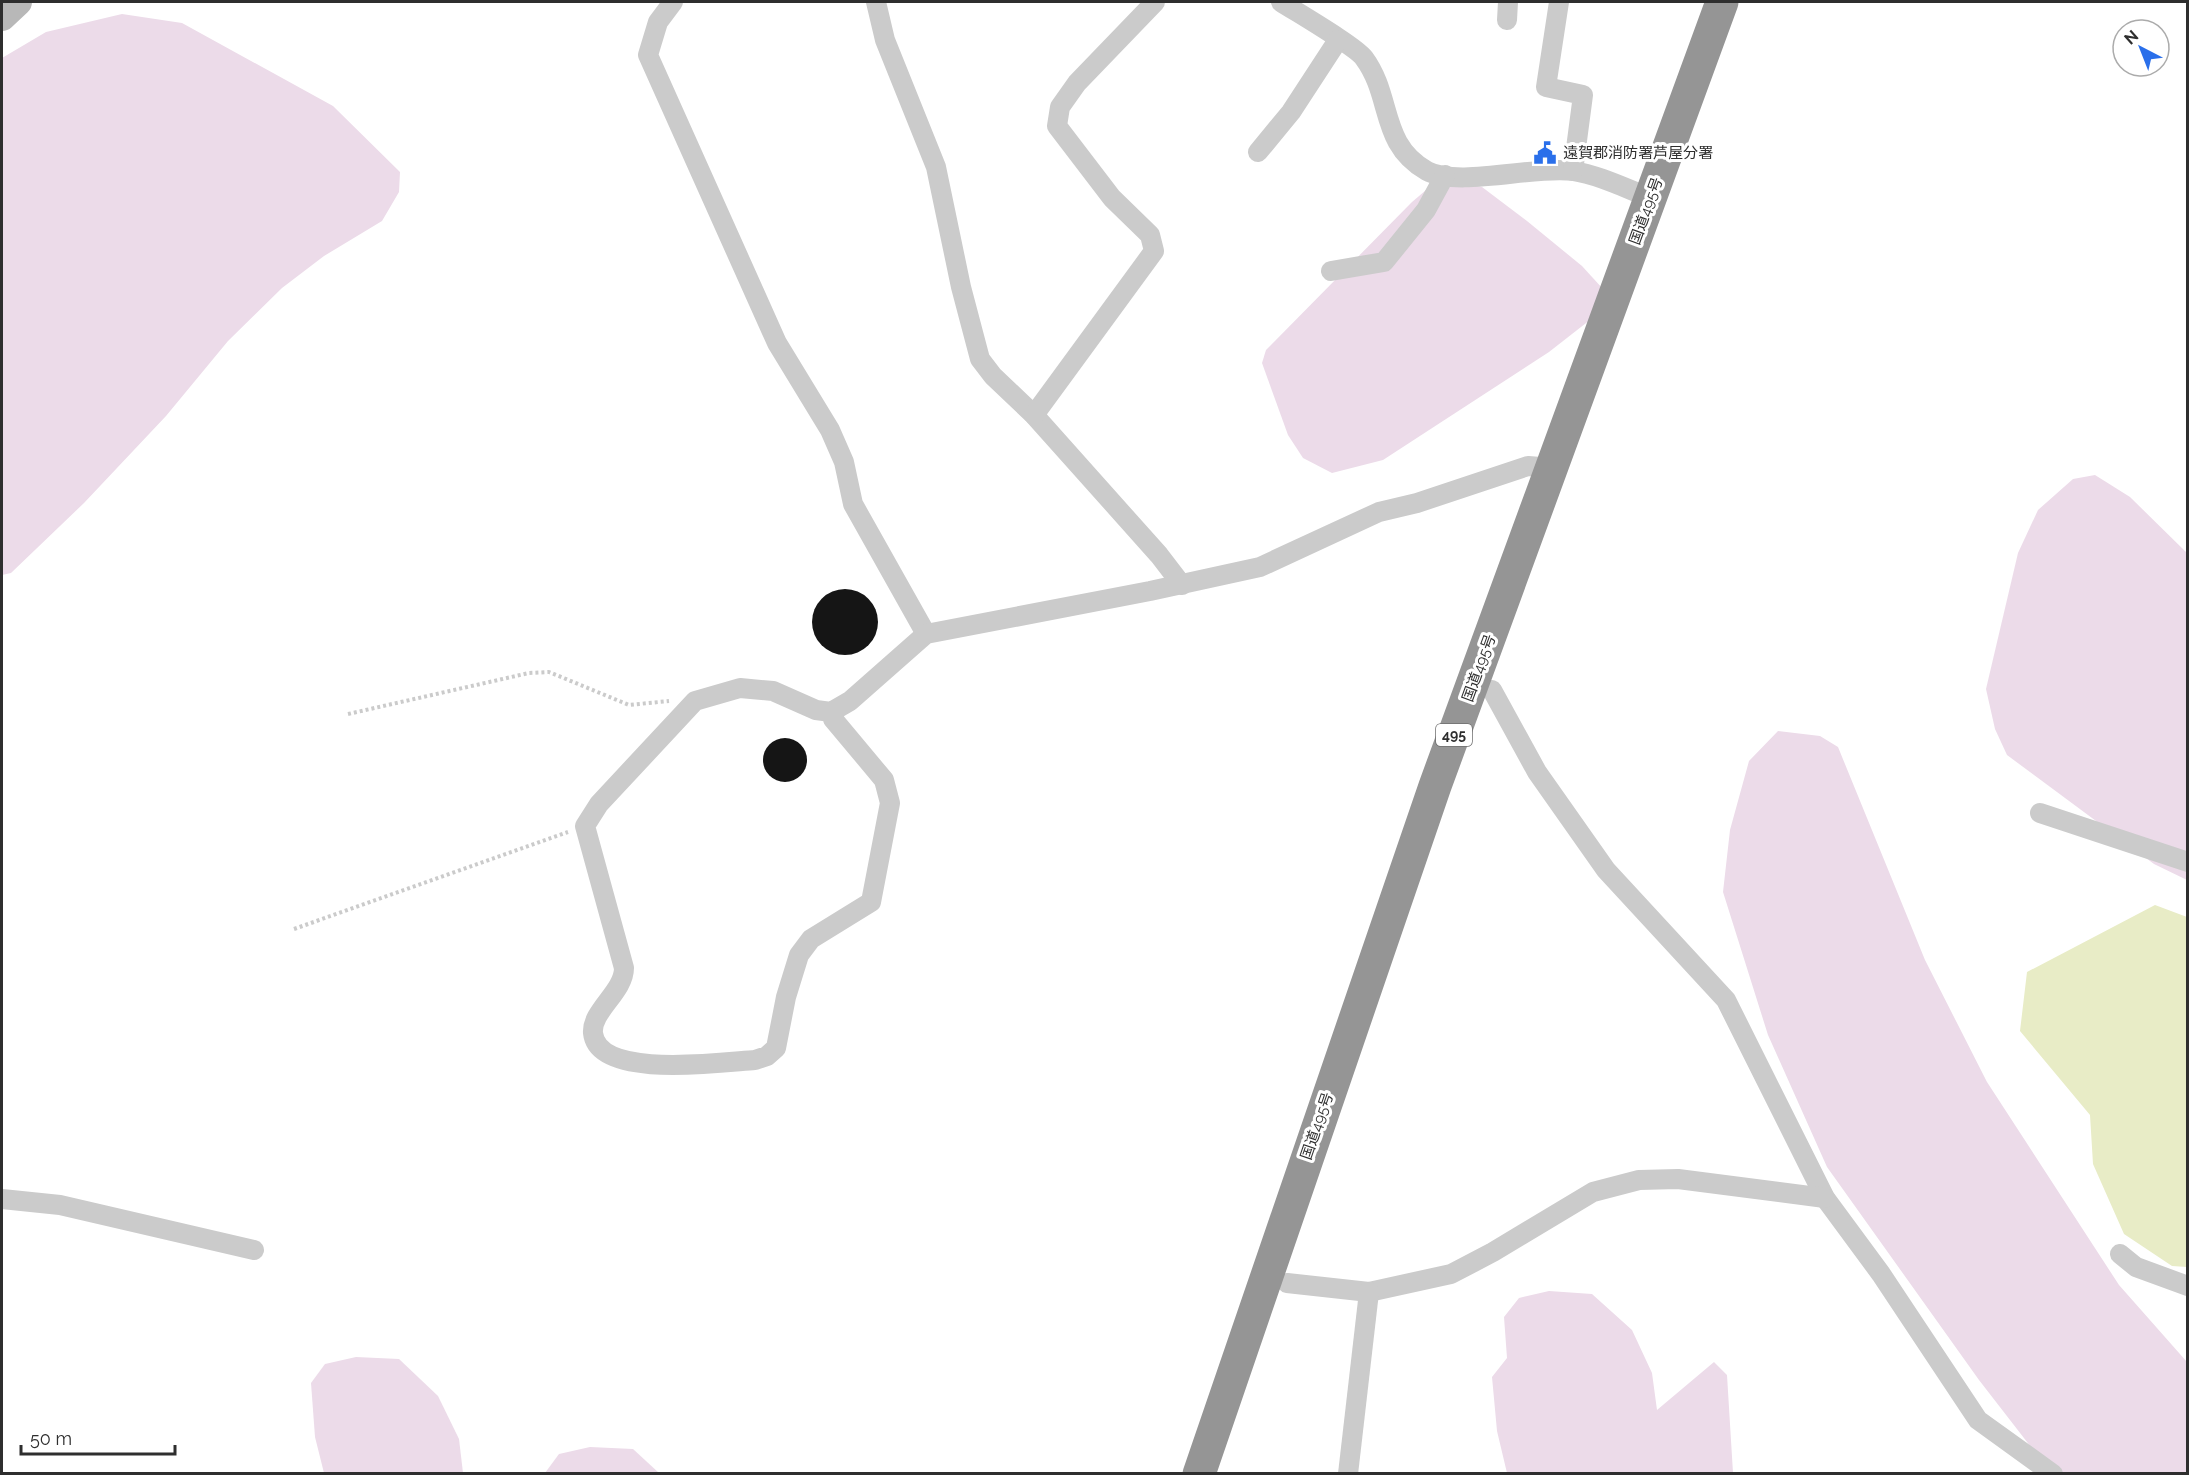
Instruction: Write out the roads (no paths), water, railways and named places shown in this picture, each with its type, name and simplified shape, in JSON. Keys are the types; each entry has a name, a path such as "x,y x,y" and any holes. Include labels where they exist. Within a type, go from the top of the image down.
{"highway":[{"name":"国道495号","path":"1199,1473 1435,786 1722,2"},
{"name":"国道495号","path":"1222,1473 1492,690 1703,115 1740,2"}],"street":[{"path":"2,17 18,2"},
{"path":"673,2 658,22 648,55 777,343 830,430 844,462 853,504 926,634"},
{"path":"876,2 885,40 936,167 961,287 980,359 993,376 1034,415 1159,555 1182,585"},
{"path":"1034,415 1154,251 1150,236 1112,198 1057,126 1060,107 1077,83 1155,2"},
{"path":"1281,2 1364,57 1385,109 1393,137 1412,162 1431,173 1445,175 1573,171 1651,198"},
{"path":"1559,2 1546,87 1583,95 1573,171"},
{"path":"1258,152 1291,112 1338,40"},
{"path":"1331,271 1384,262 1426,210 1445,175"},
{"path":"831,712 833,719 884,780 890,803 871,902 811,939 799,956 786,997 776,1048 767,1056 754,1060 648,1065 609,1055 598,1047 593,1033 595,1022 624,978 624,968 585,826 599,804 695,701 740,688 773,691 816,710 831,712 850,701 926,634 1182,585 1260,567 1379,512 1528,466 1553,468"},
{"path":"1492,690 1536,772 1606,870 1726,1000 1825,1198 1881,1274 1977,1420 2053,1473"},
{"path":"2040,813 2187,862"},
{"path":"1287,1283 1369,1292 1451,1274 1493,1252 1593,1192 1639,1180 1678,1179 1825,1198"},
{"path":"2,1199 60,1205 254,1250"},
{"path":"2120,1254 2136,1267 2187,1286"},
{"path":"1348,1473 1369,1292"}],"place":[{"name":"遠賀郡消防署芦屋分署","path":"1545,153"}]}
